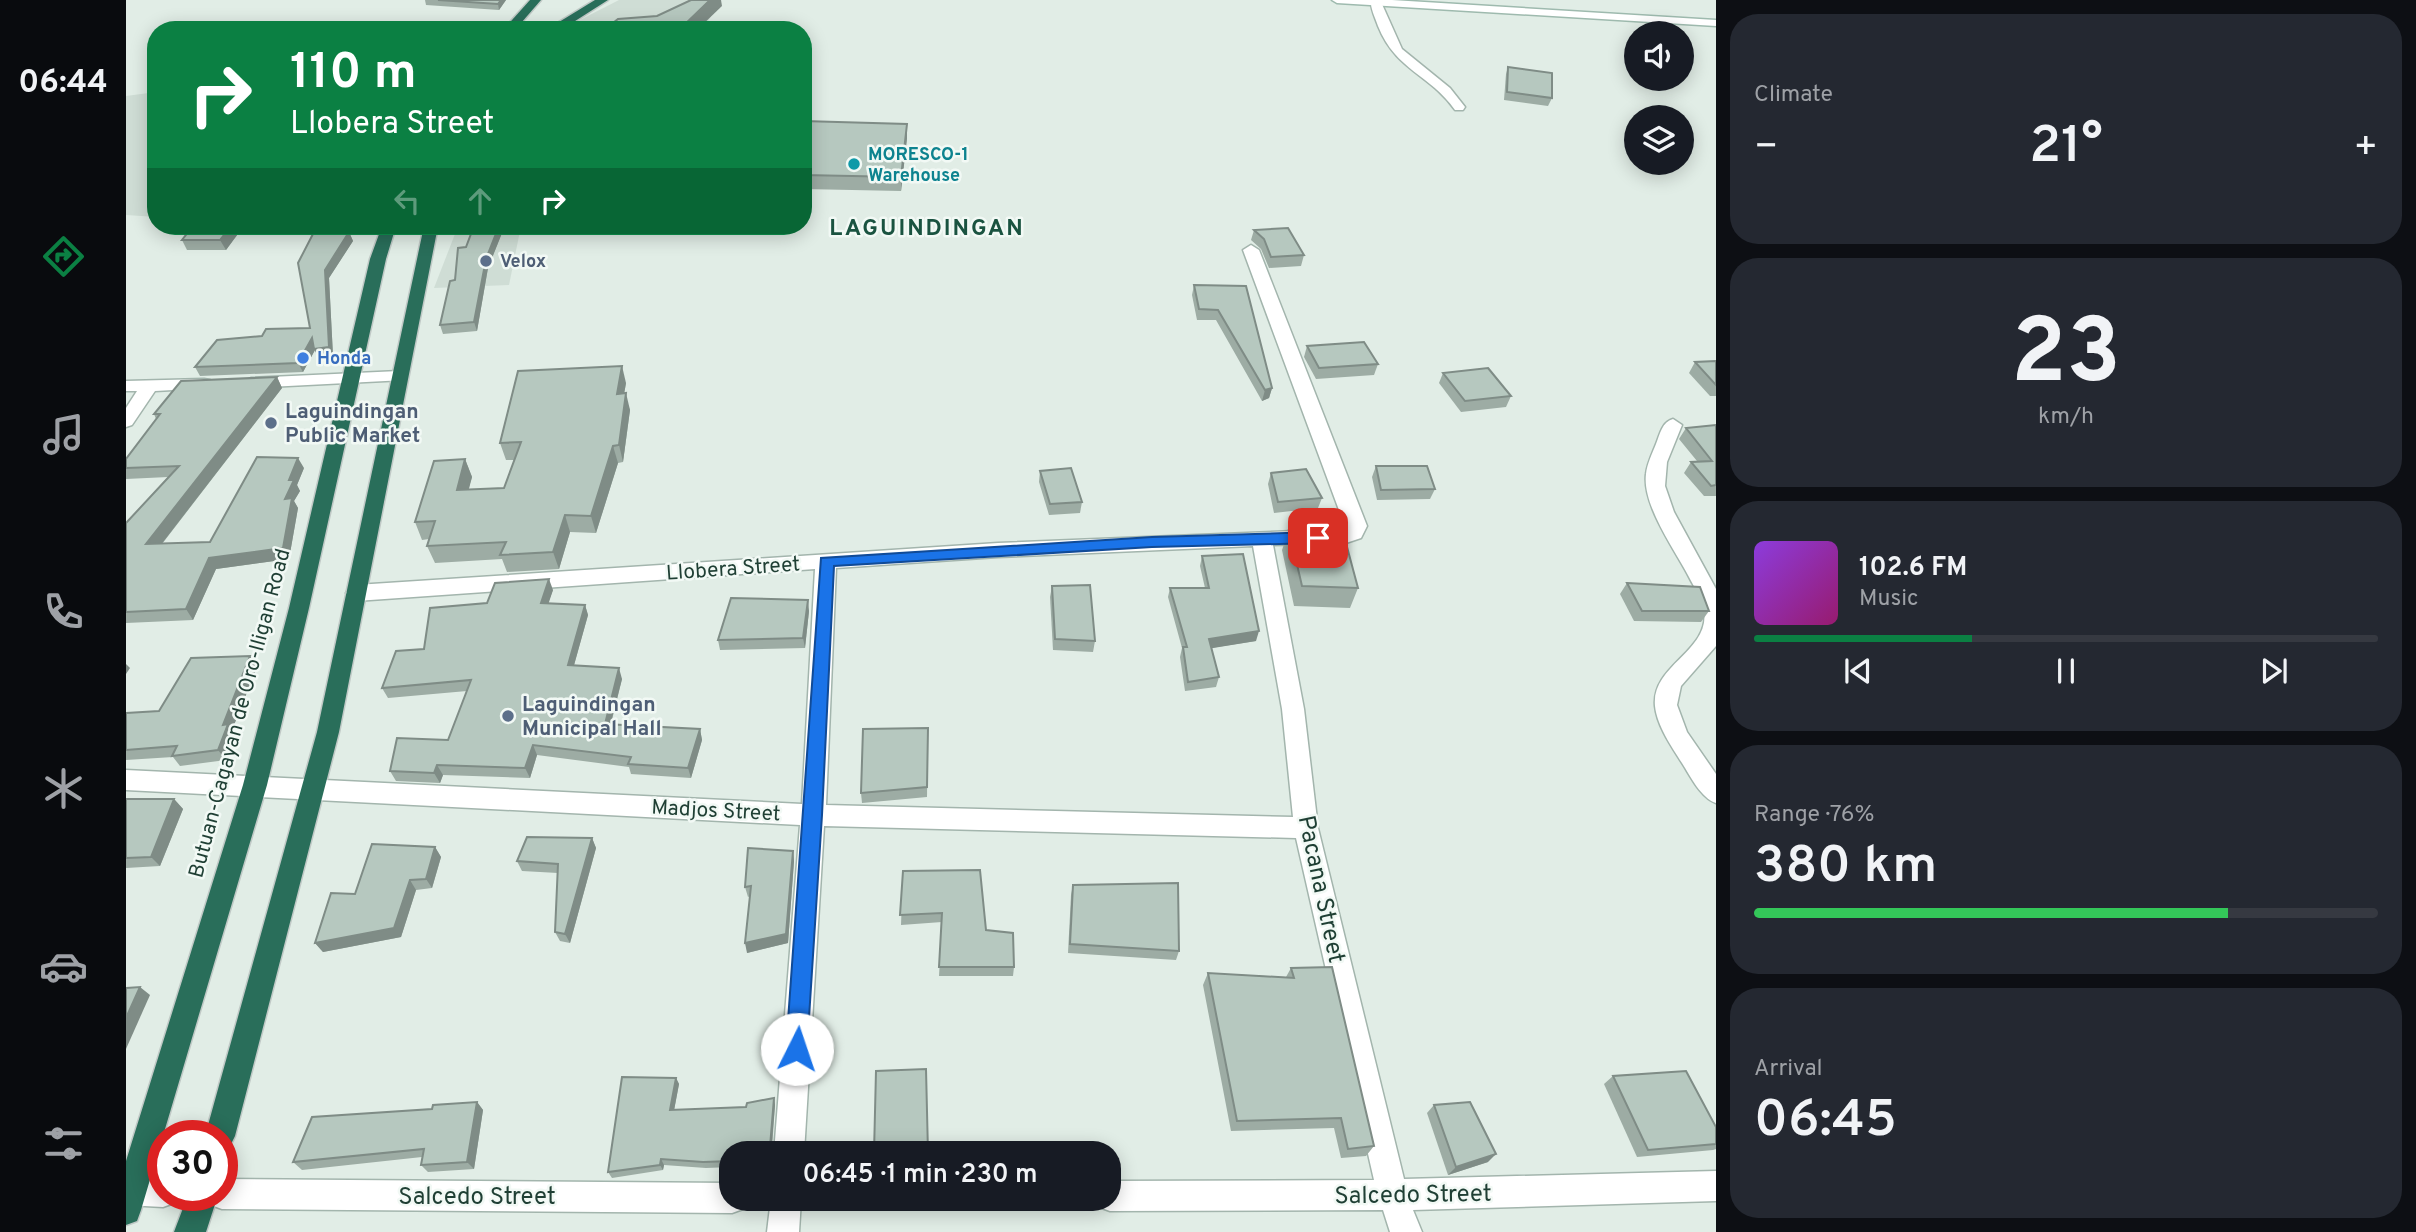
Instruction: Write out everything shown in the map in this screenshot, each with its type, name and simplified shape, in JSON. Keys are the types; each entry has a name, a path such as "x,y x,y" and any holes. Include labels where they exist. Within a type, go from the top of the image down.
{"highway":[{"path":"517,21 536,0"},
{"path":"567,21 603,0"},
{"name":"Butuan-Cagayan de Oro-Iligan Road","path":"137,1196 255,785 299,608 378,259 386,235"},
{"path":"224,1120 328,732 429,235"},
{"path":"190,1232 197,1211"}],"street":[{"path":"1337,0 1716,23"},
{"path":"1486,0 1716,14"},
{"path":"1375,2 1400,56 1430,75 1451,94 1459,107"},
{"name":"Llobera Street","path":"356,593 826,561 1152,542 1346,536 1354,533 1357,526 1251,250"},
{"path":"126,386 399,376"},
{"path":"126,422 150,385"},
{"path":"1673,425 1655,478 1658,498 1703,583 1715,613 1713,634 1704,650 1671,681 1666,705 1675,730 1716,793"},
{"name":"Pacana Street","path":"1262,540 1293,709 1306,828 1393,1195 1406,1232"},
{"path":"790,1141 813,815 826,561"},
{"name":"Madjos Street","path":"126,780 813,815 1306,828"},
{"name":"Salcedo Street","path":"1121,1196 1393,1195 1716,1186"},
{"name":"Salcedo Street","path":"238,1194 719,1198"},
{"path":"783,1232 785,1211"}],"shaded area":[{"path":"619,0 720,0 708,21 578,21"},
{"path":"147,93 147,216 126,215 126,96"},
{"path":"455,235 519,235 509,285 434,288"}],"building":[{"path":"438,0 501,0 498,4"},
{"path":"691,0 710,0 688,21 615,21 657,16"},
{"path":"1508,67 1552,73 1552,98 1507,92"},
{"name":"MORESCO-1 Warehouse","path":"812,121 907,124 901,177 812,175"},
{"path":"1288,228 1304,255 1271,257 1264,239 1254,230"},
{"path":"186,235 224,235 220,240 182,240"},
{"path":"312,235 347,235 325,270 329,347 314,349 312,338 298,363 195,367 217,340 262,336 266,329 310,328 298,263"},
{"path":"471,235 495,235 486,259 474,322 440,325 450,281 455,280 458,248 466,247"},
{"path":"1194,285 1246,286 1272,388 1265,390 1218,310 1199,309"},
{"path":"1364,342 1378,364 1319,368 1307,346"},
{"path":"1716,361 1716,385 1695,362"},
{"path":"622,366 617,394 626,393 619,445 613,446 591,516 565,515 553,552 500,555 506,542 427,546 435,521 415,522 434,461 465,459 457,490 504,488 521,442 500,443 518,371"},
{"path":"1488,368 1511,396 1465,401 1443,373"},
{"path":"277,377 146,544 210,542 257,457 298,458 289,480 294,480 285,499 292,498 283,548 209,558 186,609 126,612 126,523 179,466 126,468 126,459 160,414 154,414 181,381"},
{"path":"1716,425 1716,485 1711,486 1691,462 1712,461 1686,428"},
{"path":"1376,466 1427,466 1435,489 1381,490"},
{"path":"1071,468 1082,502 1050,504 1040,471"},
{"path":"1306,469 1322,498 1278,502 1271,473"},
{"path":"1289,530 1343,532 1358,588 1302,586"},
{"path":"1243,554 1259,631 1209,639 1219,677 1188,682 1183,647 1187,647 1170,588 1209,588 1202,556"},
{"path":"549,579 541,603 585,605 568,665 619,668 605,724 700,729 688,768 628,764 631,757 533,745 525,768 437,765 434,773 390,771 397,738 448,740 471,680 382,688 396,651 424,649 430,608 487,603 495,583"},
{"path":"1627,583 1700,587 1709,611 1642,611"},
{"path":"1090,585 1095,641 1055,639 1052,586"},
{"path":"731,598 808,600 803,638 718,640"},
{"path":"250,656 223,725 228,724 218,750 172,756 177,746 126,750 126,713 159,711 191,658"},
{"path":"928,728 927,787 861,793 863,729"},
{"path":"126,799 174,799 151,857 126,858"},
{"path":"527,837 592,838 565,934 555,932 558,864 517,861"},
{"path":"372,844 435,847 426,879 410,880 394,928 315,943 331,893 355,894"},
{"path":"748,848 793,851 786,934 745,943 751,886 745,887"},
{"path":"980,870 986,930 1013,933 1014,967 939,967 942,913 900,915 903,871"},
{"path":"1178,883 1179,951 1070,944 1073,885"},
{"path":"1332,967 1374,1146 1348,1149 1341,1118 1237,1121 1208,973 1294,978 1291,968"},
{"path":"140,987 126,1018 126,988"},
{"path":"926,1069 928,1141 874,1141 876,1071"},
{"path":"1686,1071 1716,1127 1716,1144 1648,1150 1613,1076"},
{"path":"622,1077 676,1078 670,1110 746,1107 747,1103 774,1098 770,1141 719,1141 719,1161 661,1159 660,1165 608,1172"},
{"path":"477,1102 467,1162 421,1165 424,1149 293,1162 312,1117 432,1109 433,1105"},
{"path":"1470,1102 1496,1154 1456,1167 1434,1105"}],"place":[{"name":"MORESCO-1 Warehouse","path":"854,164"},
{"name":"Velox","path":"486,261"},
{"name":"Honda","path":"303,358"},
{"name":"Laguindingan Public Market","path":"271,423"},
{"name":"Laguindingan Municipal Hall","path":"508,716"}],"district":[{"name":"LAGUINDINGAN","path":"927,227"}],"route":[{"path":"797,1049 826,561 1152,542 1318,538"}]}
